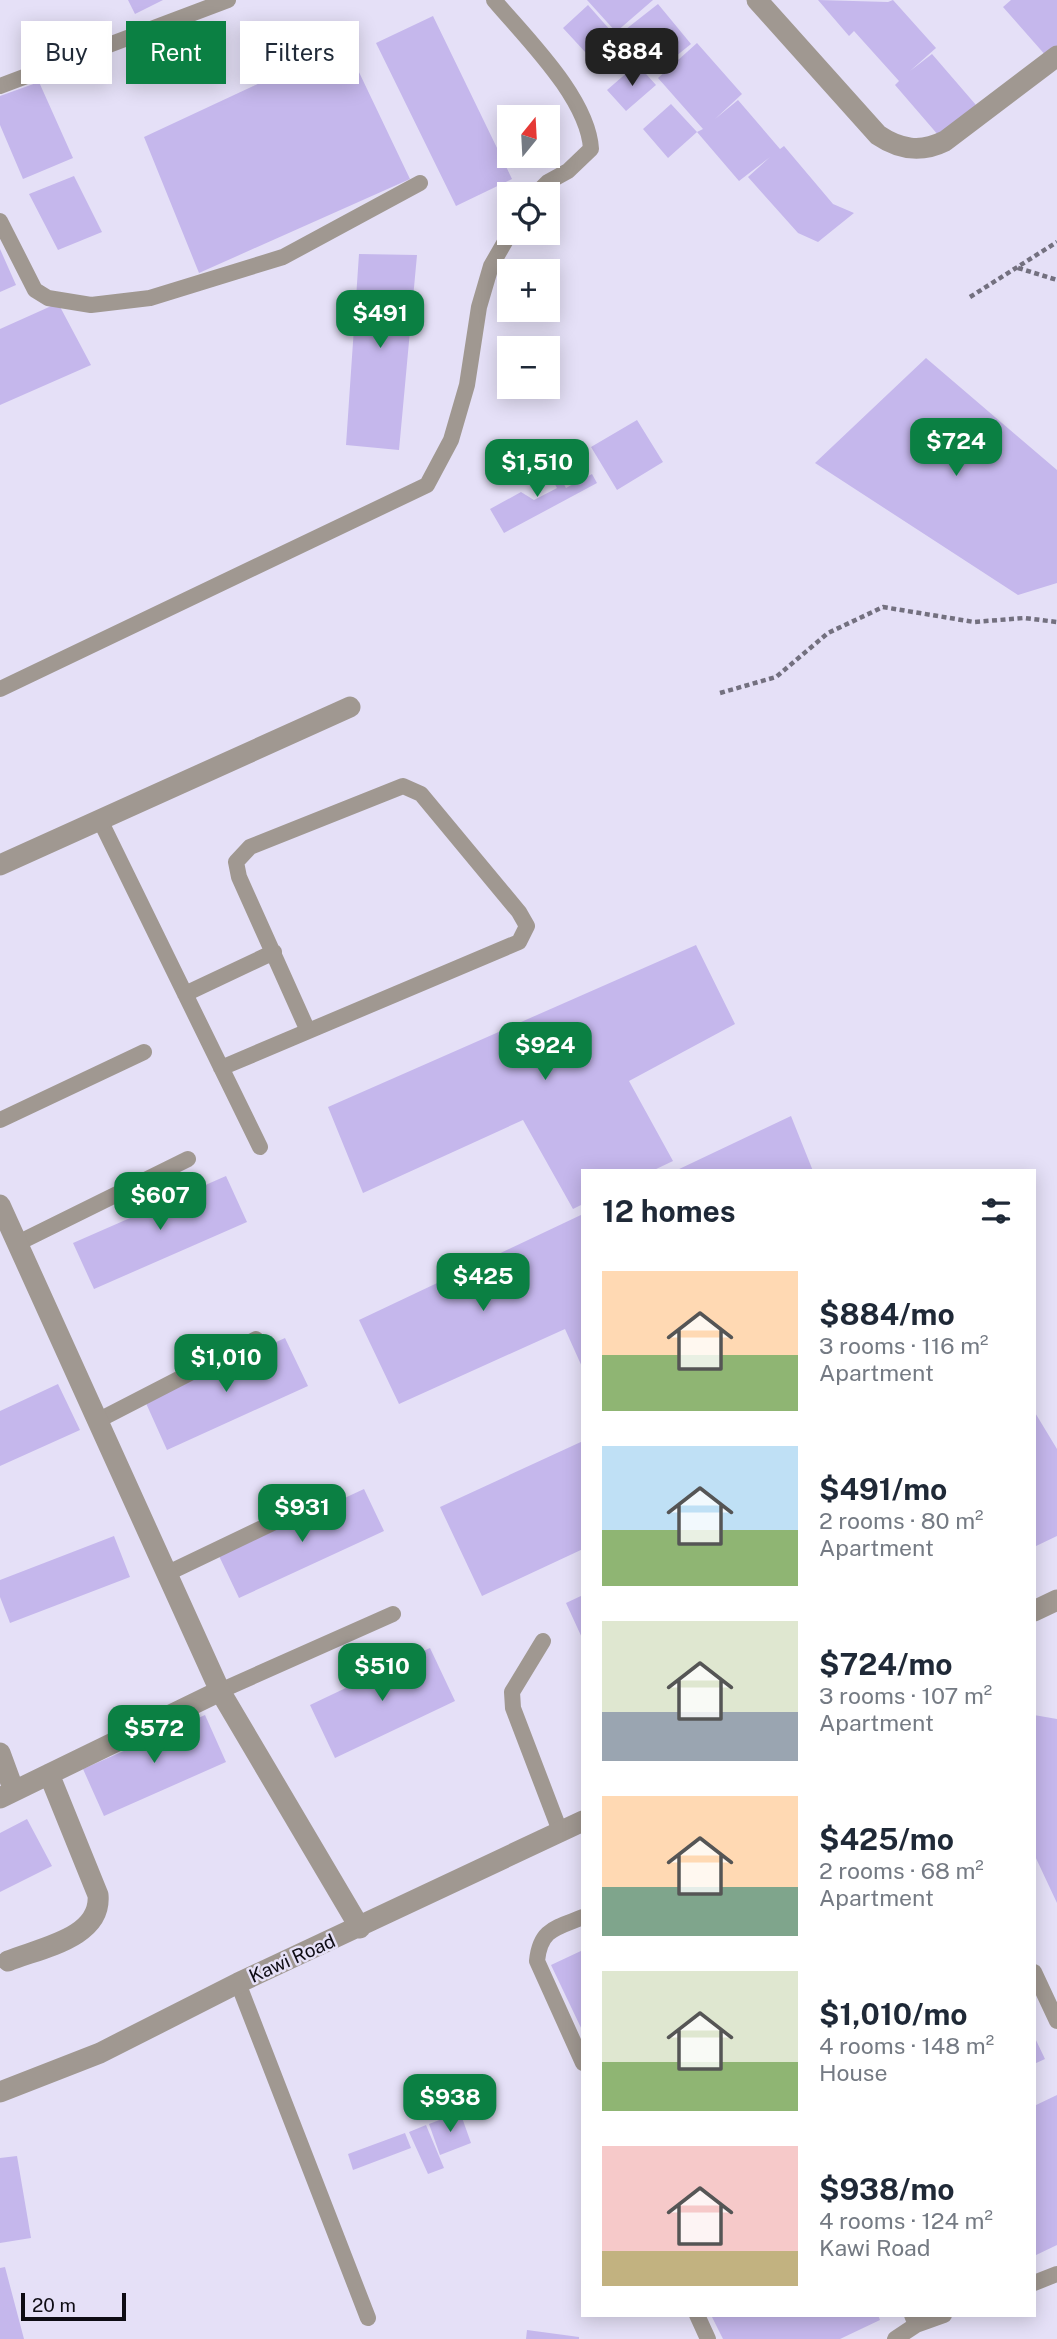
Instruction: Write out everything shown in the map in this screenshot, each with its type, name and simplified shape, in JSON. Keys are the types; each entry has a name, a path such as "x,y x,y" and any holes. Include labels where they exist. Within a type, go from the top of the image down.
{"street":[{"path":"757,0 878,135 893,145 912,149 932,148 945,141 1057,56"},
{"path":"0,866 350,707"},
{"path":"0,1205 220,1691 360,1928"},
{"path":"1036,1610 1057,1600"},
{"path":"0,1753 7,1794 220,1691"},
{"path":"8,1961 84,1931 99,1908 98,1895 49,1774"},
{"name":"Kawi Road","path":"0,2092 100,2053 238,1983 581,1822"}],"lane":[{"path":"0,86 228,0"},
{"path":"494,0 550,67 590,131 591,149 568,171 548,182"},
{"path":"0,221 35,290 48,298 91,305 150,298 283,257 420,183"},
{"path":"0,689 427,485 451,440 467,385 479,307 491,266 503,245"},
{"path":"221,1068 519,942 527,926 421,794 403,786 250,847 236,862 239,877 308,1031"},
{"path":"100,820 260,1147"},
{"path":"185,994 274,951"},
{"path":"0,1120 144,1052"},
{"path":"18,1243 188,1159"},
{"path":"97,1421 256,1339"},
{"path":"166,1574 333,1494"},
{"path":"220,1691 393,1614"},
{"path":"544,1641 512,1692 513,1708 560,1831"},
{"path":"581,1918 552,1930 539,1943 537,1961 581,2059"},
{"path":"1036,1976 1057,2021"},
{"path":"238,1983 368,2318"},
{"path":"1036,2282 1057,2273"},
{"path":"698,2317 708,2339"},
{"path":"895,2339 914,2320 932,2317"}],"path":[{"path":"970,297 1057,242"},
{"path":"1017,268 1057,280"},
{"path":"720,693 776,677 828,633 883,607 974,622 1024,618 1057,622"}],"building":[{"path":"128,0 163,0 135,14"},
{"path":"587,0 653,0 616,32"},
{"path":"818,0 893,0 936,48 910,71 932,54 976,105 939,136 895,85 899,81 854,31 849,36"},
{"path":"1011,0 1057,0 1057,48 1047,57 1003,7"},
{"path":"658,4 691,44 655,73 621,33"},
{"path":"588,5 611,31 586,53 563,28"},
{"path":"433,16 497,148 497,168 507,168 512,179 497,182 497,186 456,206 376,43"},
{"path":"697,43 742,94 715,119 738,100 780,149 784,146 833,204 854,213 818,242 798,233 748,177 770,157 739,181 697,132 703,129 658,78"},
{"path":"637,64 656,85 626,111 607,90"},
{"path":"359,72 410,179 199,273 144,137 258,84 359,84"},
{"path":"40,84 73,158 23,179 0,125 0,96"},
{"path":"671,104 697,132 668,158 643,129"},
{"path":"74,176 102,232 58,250 29,194"},
{"path":"0,249 16,285 0,292"},
{"path":"359,254 417,255 399,450 346,445"},
{"path":"58,303 91,365 0,405 0,329"},
{"path":"926,358 1057,470 1057,583 1018,595 815,463"},
{"path":"637,420 663,462 617,490 591,447"},
{"path":"544,448 566,488 592,474 597,483 504,533 490,509 521,492 534,500 557,488 537,452"},
{"path":"696,945 735,1024 629,1081 673,1161 656,1169 581,1169 581,1205 573,1209 523,1120 363,1193 328,1107"},
{"path":"791,1116 812,1169 679,1169"},
{"path":"226,1176 247,1222 94,1289 73,1243"},
{"path":"581,1215 581,1365 565,1329 399,1404 359,1320"},
{"path":"285,1338 308,1386 167,1450 145,1401"},
{"path":"58,1384 80,1430 0,1466 0,1411"},
{"path":"1036,1414 1057,1449 1057,1536 1036,1546"},
{"path":"581,1442 581,1550 482,1596 440,1507"},
{"path":"364,1489 384,1531 239,1598 219,1556"},
{"path":"114,1536 130,1577 10,1623 0,1597 0,1580"},
{"path":"581,1596 581,1636 566,1603"},
{"path":"430,1648 455,1701 335,1758 310,1705"},
{"path":"205,1715 226,1762 104,1816 83,1769"},
{"path":"1036,1715 1057,1719 1057,1903 1036,1858"},
{"path":"27,1819 52,1866 0,1892 0,1833"},
{"path":"581,1951 581,2028 551,1965"},
{"path":"1036,2040 1045,2059 1036,2063"},
{"path":"1057,2095 1057,2245 1036,2255 1036,2105"},
{"path":"460,2112 471,2143 440,2155 429,2124"},
{"path":"426,2125 444,2168 428,2174 409,2132"},
{"path":"405,2133 411,2148 353,2170 348,2154"},
{"path":"17,2156 31,2238 0,2243 0,2158"},
{"path":"5,2267 24,2339 0,2339 0,2268"},
{"path":"712,2317 879,2317 880,2320 840,2339 723,2339"},
{"path":"527,2330 579,2337 579,2339 526,2339"}]}
